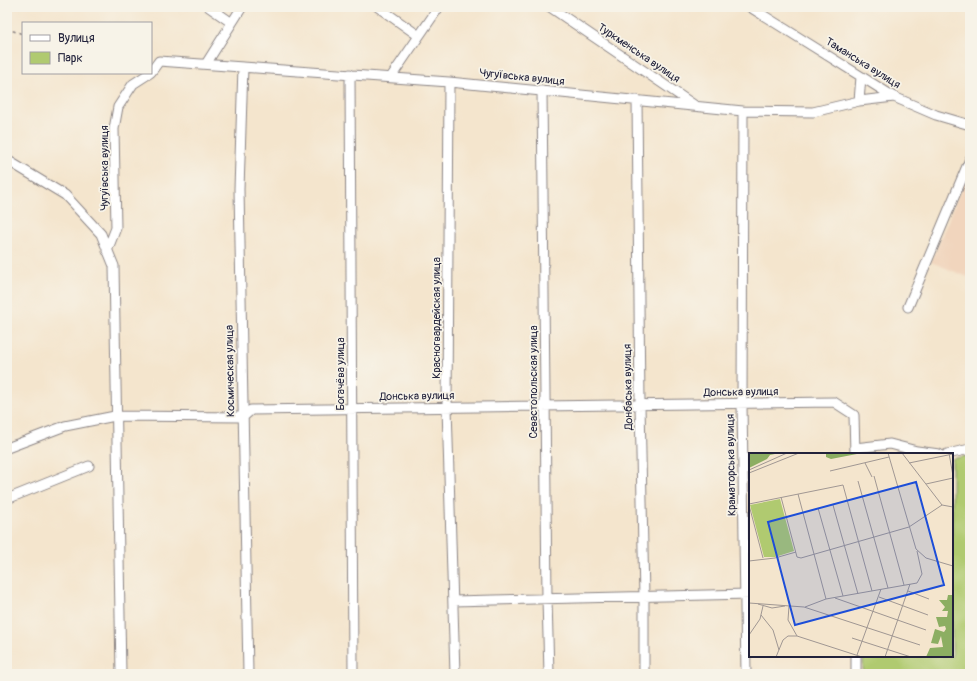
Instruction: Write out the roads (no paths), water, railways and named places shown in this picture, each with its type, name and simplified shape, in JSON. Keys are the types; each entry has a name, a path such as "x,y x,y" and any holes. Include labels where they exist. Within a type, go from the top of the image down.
{"street":[{"path":"209,7 232,23"},
{"path":"206,64 242,7"},
{"path":"378,7 419,36"},
{"path":"390,77 439,7"},
{"name":"Туркменська вулиця","path":"550,7 695,106"},
{"name":"Таманська вулиця","path":"750,7 894,97 936,116 970,125"},
{"name":"Чугуївська вулиця","path":"152,70 159,61 350,74 449,82 743,111 813,112 859,101 894,97"},
{"name":"Космическая улица","path":"243,67 239,189 248,674"},
{"name":"Чугуївська вулиця","path":"107,251 116,228 114,129 118,107 133,84 147,74"},
{"name":"Богачёва улица","path":"350,74 353,674"},
{"path":"859,101 861,77"},
{"name":"Красногвардейская улица","path":"449,82 447,407 455,674"},
{"name":"Севастопольская улица","path":"542,91 547,599 550,674"},
{"name":"Донбаська вулиця","path":"637,100 644,674"},
{"name":"Краматорська вулиця","path":"743,111 742,404 748,595 746,674"},
{"path":"908,307 970,159"},
{"path":"7,160 65,195 101,234 114,266 121,674"},
{"name":"Донська вулиця","path":"7,448 65,426 116,416 243,417 250,410 834,402 854,415 855,451"},
{"path":"855,451 890,444 932,453"},
{"path":"952,453 970,449"},
{"path":"7,499 89,466"},
{"path":"453,601 748,595"},
{"path":"856,657 856,674"}]}
